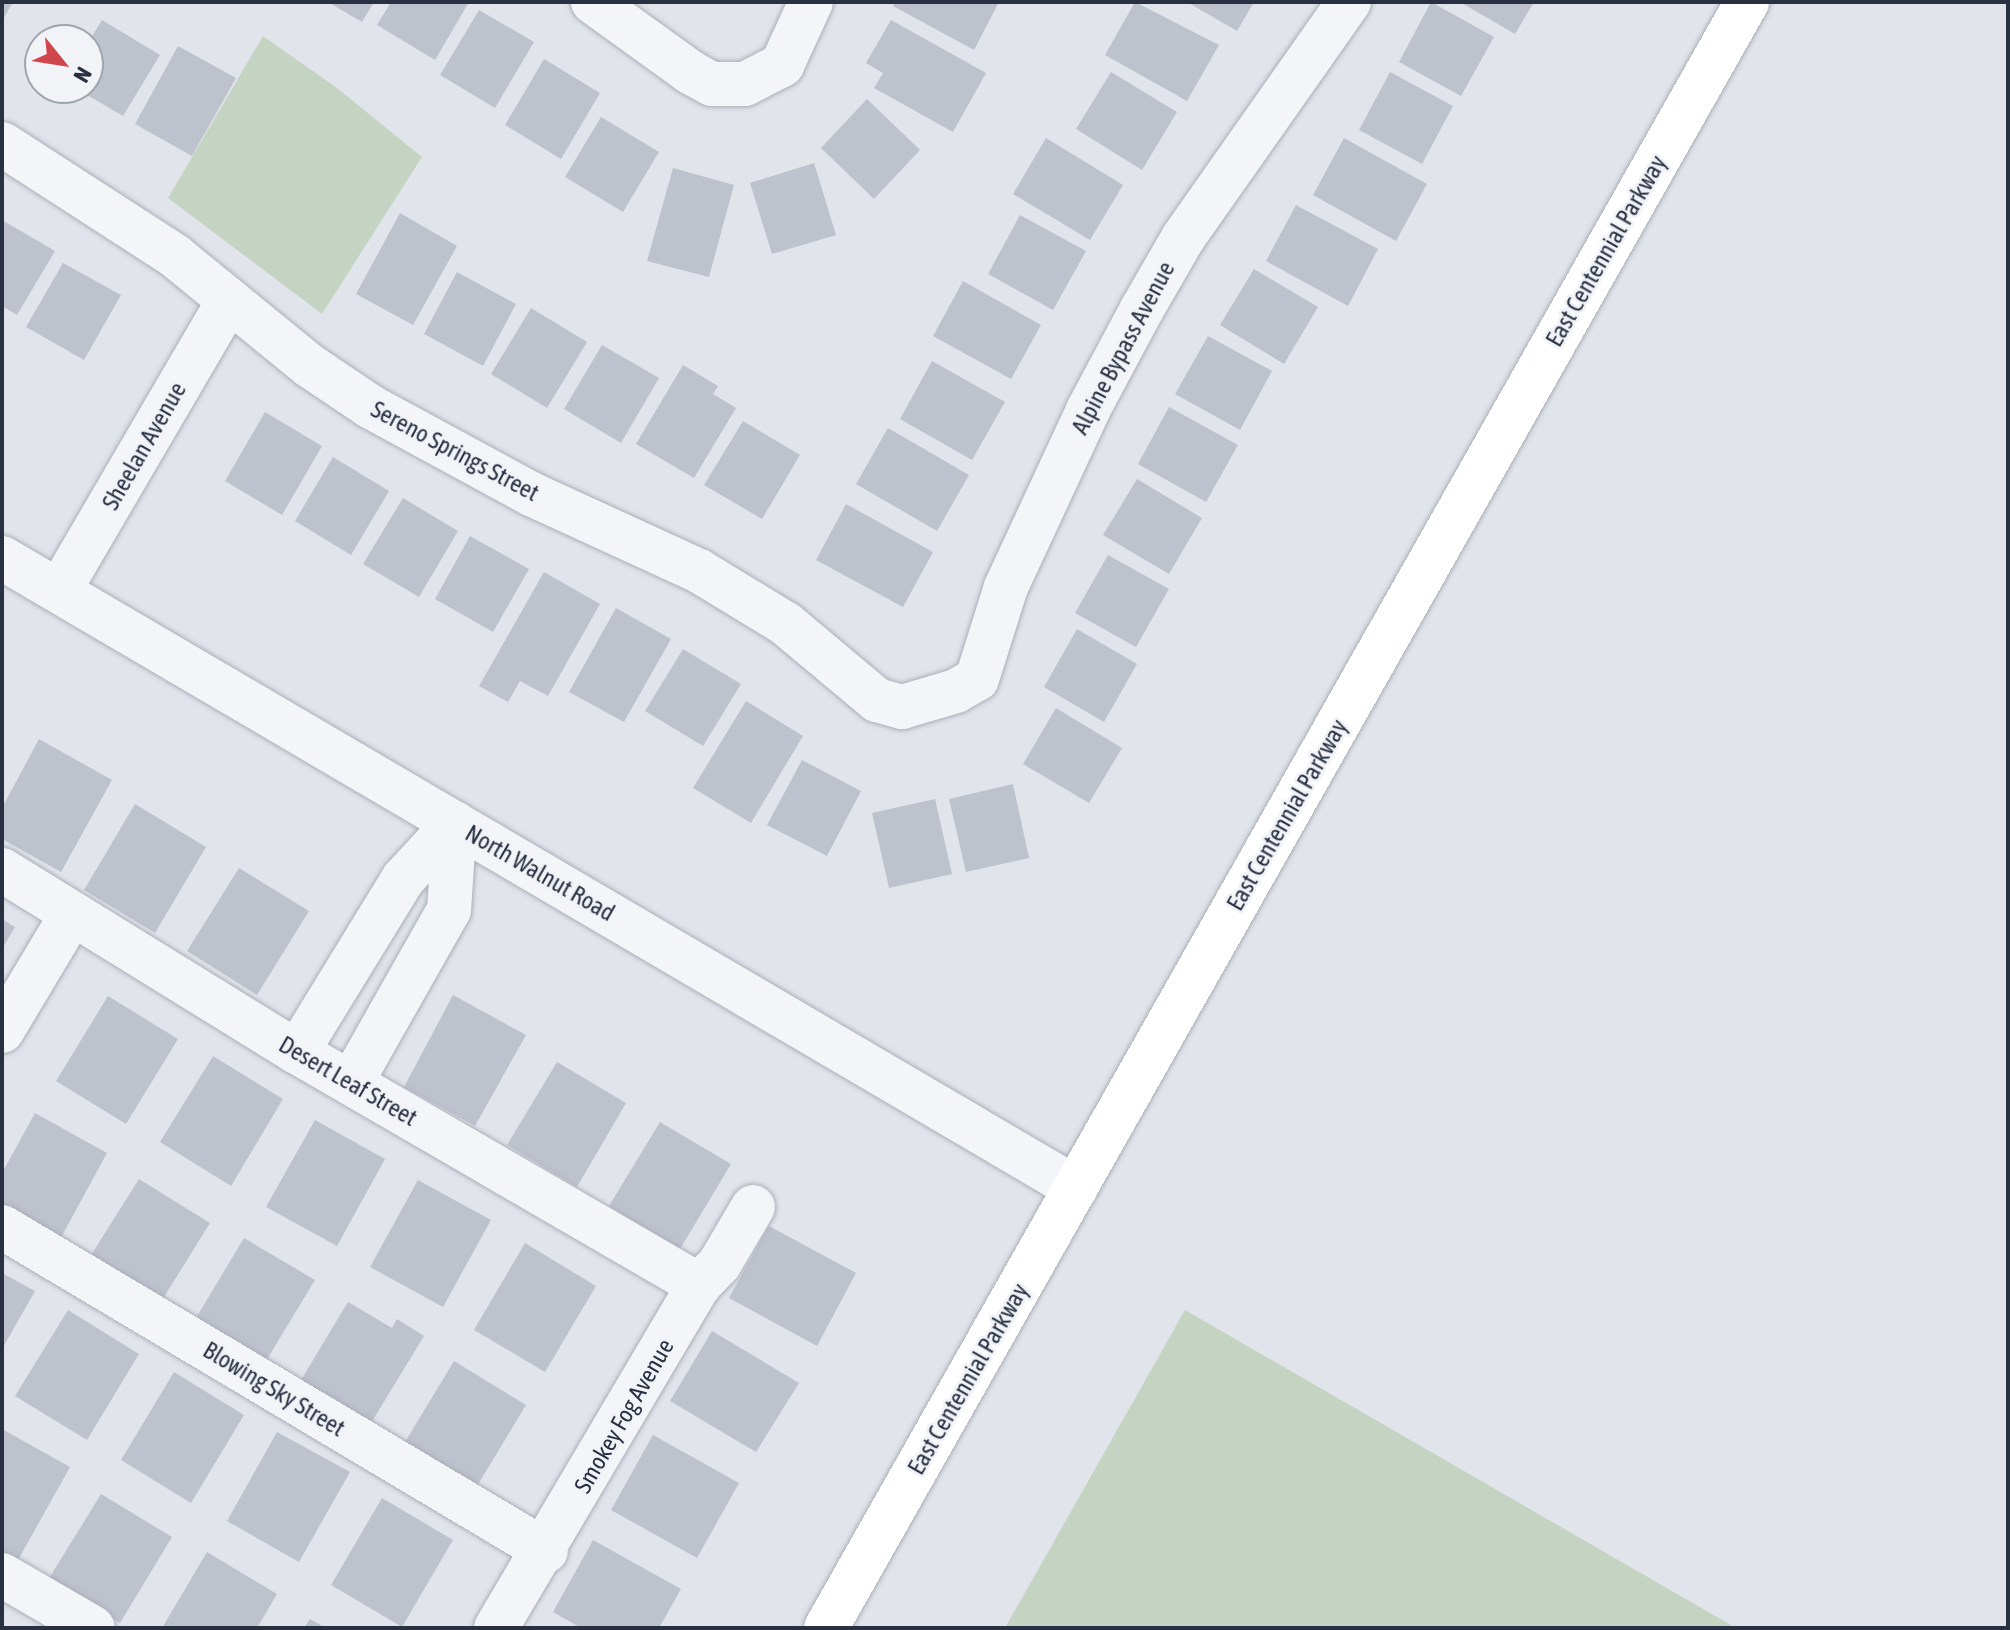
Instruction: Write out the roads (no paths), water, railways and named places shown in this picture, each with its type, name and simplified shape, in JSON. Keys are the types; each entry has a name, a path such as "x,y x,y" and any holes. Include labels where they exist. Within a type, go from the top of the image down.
{"main road":[{"name":"East Centennial Parkway","path":"826,1628 1747,2"}],"street":[{"path":"593,2 690,72 712,84 745,84 782,65 811,2"},
{"name":"Alpine Bypass Avenue","path":"930,699 977,679 1006,587 1088,410 1142,309 1183,238 1349,2"},
{"name":"Sereno Springs Street","path":"2,144 175,256 371,407 531,494 699,571 786,624 877,700 902,707 930,699"},
{"name":"Sheelan Avenue","path":"59,591 229,300"},
{"name":"North Walnut Road","path":"2,558 1076,1188"},
{"path":"297,1052 403,879 455,823"},
{"path":"351,1083 449,910 455,823"},
{"name":"Desert Leaf Street","path":"2,870 297,1052 699,1285"},
{"path":"2,1031 72,914"},
{"path":"357,958 405,987"},
{"name":"Smokey Fog Avenue","path":"496,1628 546,1551 699,1285 720,1263 753,1207"},
{"name":"Blowing Sky Street","path":"2,1227 546,1551"},
{"path":"2,1575 93,1628"}]}
